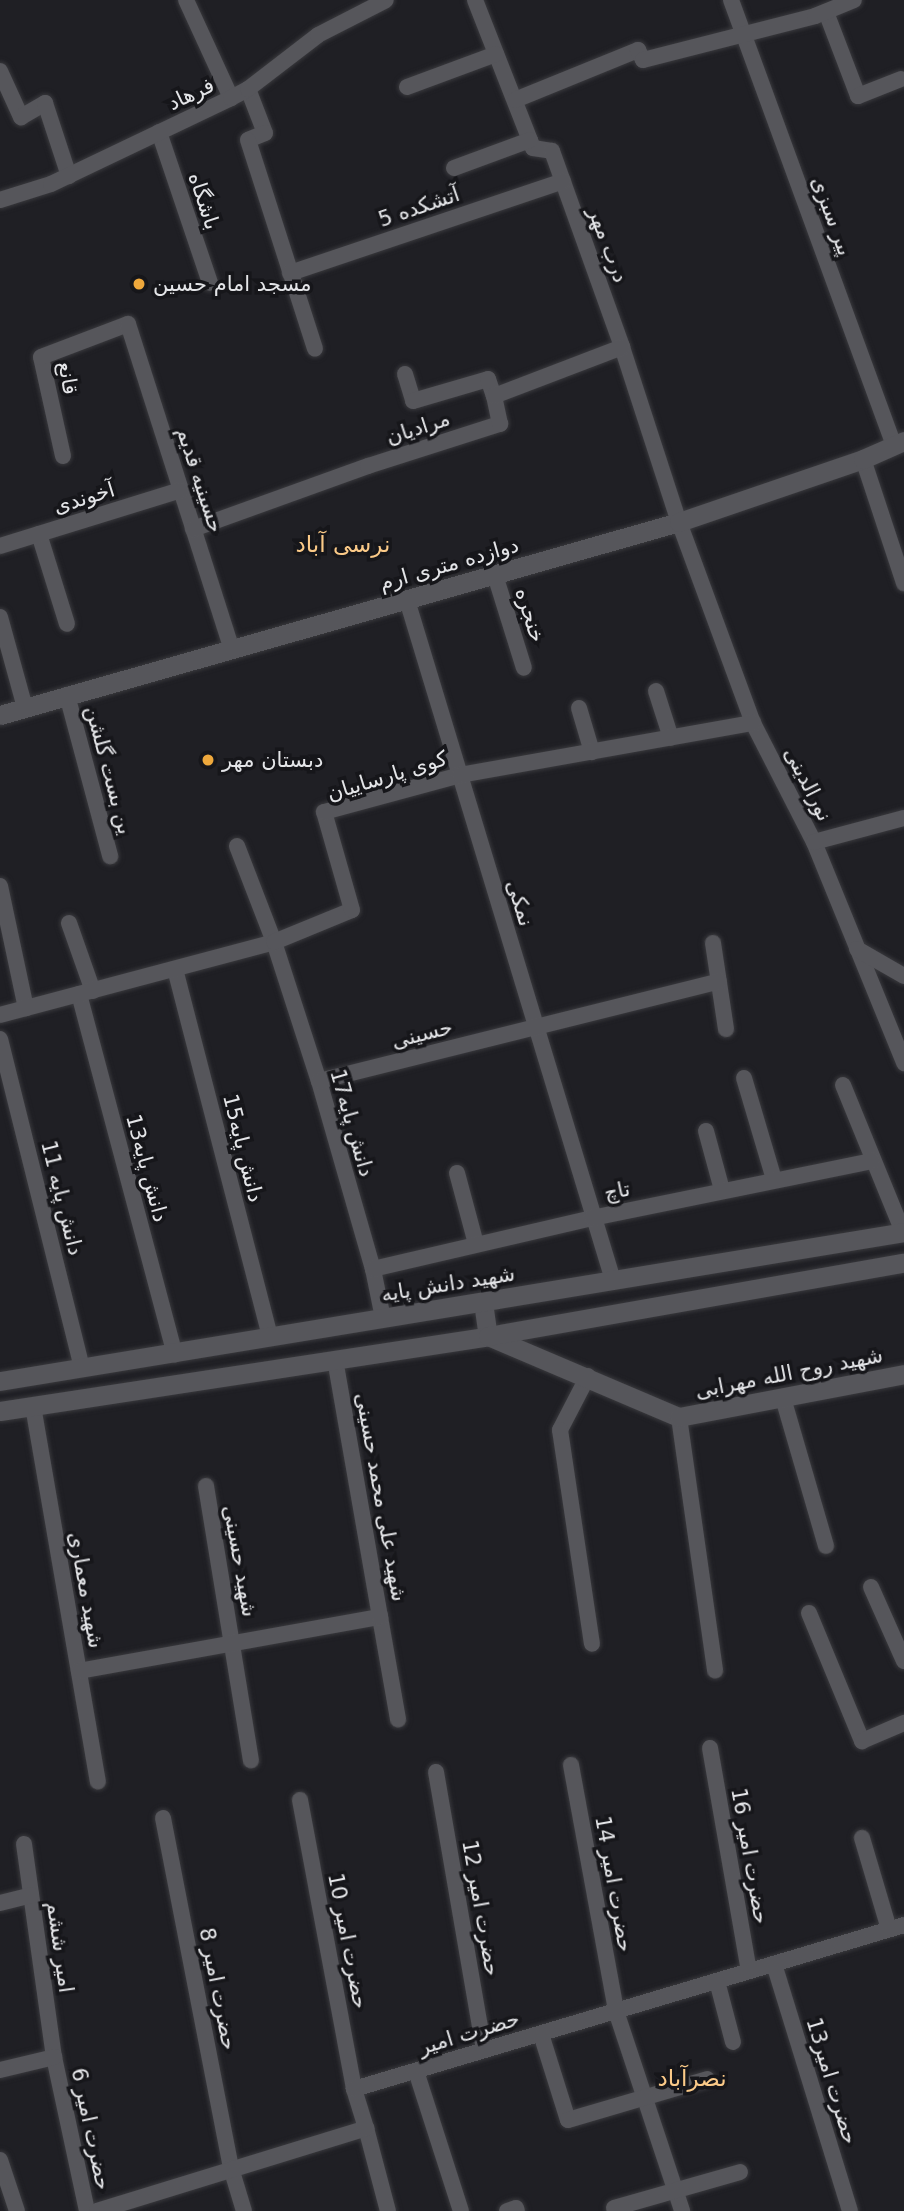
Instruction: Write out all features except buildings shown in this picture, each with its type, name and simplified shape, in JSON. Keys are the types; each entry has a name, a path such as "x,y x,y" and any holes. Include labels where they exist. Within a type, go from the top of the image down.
{"street":[{"path":"186,0 231,98"},
{"name":"فرهاد","path":"0,201 69,176 231,98 248,89 317,35 386,0"},
{"name":"درب مهر","path":"475,0 530,140 534,148 551,151 563,181 622,347 679,522"},
{"name":"پیر سبزی","path":"731,0 899,443"},
{"path":"514,100 638,50 643,60 827,12 854,0"},
{"path":"827,12 858,96 901,79"},
{"path":"407,87 496,54"},
{"path":"0,71 21,117 45,103 69,176"},
{"path":"248,89 265,133 248,141 315,349"},
{"name":"باشگاه","path":"159,132 210,283"},
{"path":"454,168 530,140"},
{"name":"آتشکده 5","path":"289,273 563,181"},
{"name":"قانع","path":"63,456 41,357 128,324"},
{"name":"حسینیه قدیم","path":"128,324 232,649"},
{"path":"405,374 413,401 488,379 494,396 622,347"},
{"name":"مرادیان","path":"193,529 368,466 500,424 494,396"},
{"name":"دوازده متری ارم","path":"0,715 679,522 863,459 899,443"},
{"path":"863,459 904,583"},
{"name":"آخوندی","path":"0,545 181,490"},
{"name":"نورالدینی","path":"679,522 753,723 814,842 904,1063"},
{"path":"39,534 67,624"},
{"name":"خنجره","path":"495,575 524,668"},
{"name":"نمکی","path":"407,600 612,1280"},
{"path":"0,617 25,708"},
{"path":"656,691 671,738"},
{"name":"ین بست گلشن","path":"68,695 110,856"},
{"path":"579,708 592,752"},
{"name":"کوی پارساییان","path":"0,1015 274,942 352,910 324,812 460,775 753,723"},
{"path":"814,842 904,818"},
{"name":"دانش پایه17","path":"237,846 274,942 318,1081 373,1269 383,1318"},
{"path":"0,886 26,1008"},
{"name":"دانش پایه13","path":"69,923 175,1354"},
{"path":"713,943 726,1029"},
{"path":"857,949 904,976"},
{"name":"دانش پایه15","path":"176,969 270,1337"},
{"name":"حسینی","path":"318,1081 719,981"},
{"name":"دانش پایه 11","path":"0,1039 82,1368"},
{"path":"744,1077 774,1179"},
{"path":"843,1084 903,1232"},
{"path":"705,1131 722,1190"},
{"name":"تاچ","path":"373,1269 592,1218 872,1161"},
{"path":"457,1173 476,1244"},
{"name":"شهید دانش پایه","path":"0,1381 903,1232"},
{"path":"0,1411 488,1336 904,1263"},
{"path":"483,1302 488,1336"},
{"name":"شهید روح الله مهرابی","path":"488,1336 588,1376 679,1417 904,1374"},
{"name":"شهید علی محمد حسینی","path":"79,1671 380,1617 335,1360"},
{"path":"588,1376 560,1430 593,1644"},
{"path":"783,1398 826,1546"},
{"name":"شهید معماری","path":"33,1406 98,1781"},
{"path":"679,1417 715,1670"},
{"name":"شهید حسینی","path":"205,1486 251,1760"},
{"path":"871,1587 904,1661"},
{"path":"809,1613 862,1741 904,1723"},
{"path":"380,1617 398,1719"},
{"name":"حضرت امیر 16","path":"710,1748 749,1971"},
{"name":"حضرت امیر 14","path":"571,1765 616,2011 682,2211"},
{"name":"حضرت امیر 12","path":"436,1772 484,2050"},
{"name":"حضرت امیر 10","path":"300,1800 355,2089"},
{"name":"حضرت امیر 8","path":"163,1818 231,2168 244,2211"},
{"path":"862,1838 897,1927"},
{"name":"امیر ششم","path":"24,1844 54,2056"},
{"path":"0,1903 31,1895"},
{"name":"حضرت امیر","path":"355,2089 897,1927"},
{"name":"حضرت امیر13","path":"774,1964 850,2211"},
{"path":"717,1981 733,2042"},
{"path":"541,2034 568,2120 707,2079"},
{"path":"0,2070 54,2056"},
{"name":"حضرت امیر 6","path":"54,2056 87,2211"},
{"path":"416,2071 461,2211"},
{"path":"355,2089 388,2211"},
{"path":"106,2210 231,2168 366,2128"},
{"path":"1,2160 17,2211"},
{"path":"614,2208 740,2172"},
{"path":"508,2211 516,2208 517,2211"}],"place":[{"name":"مسجد امام حسین","path":"139,284"},
{"name":"دبستان مهر","path":"208,760"}],"district":[{"name":"نرسی آباد","path":"343,544"},
{"name":"نصرآباد","path":"692,2078"}]}
